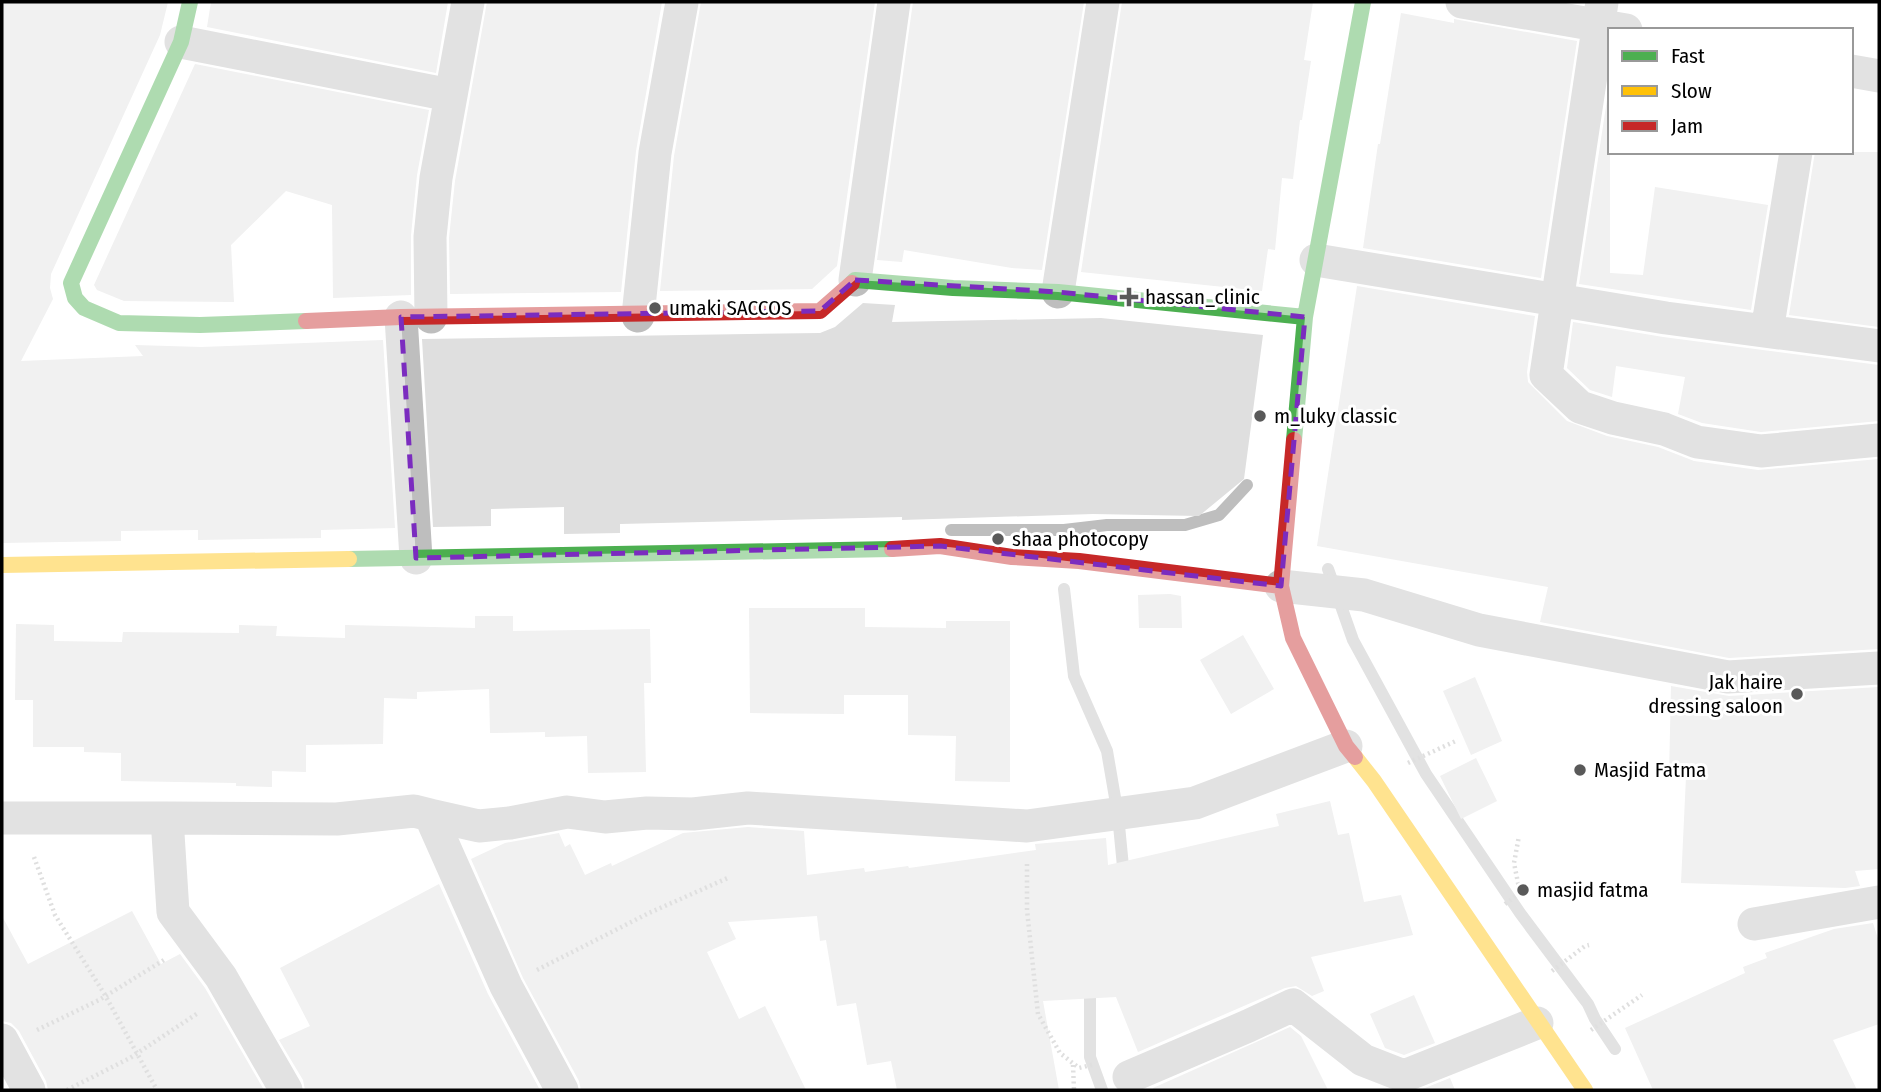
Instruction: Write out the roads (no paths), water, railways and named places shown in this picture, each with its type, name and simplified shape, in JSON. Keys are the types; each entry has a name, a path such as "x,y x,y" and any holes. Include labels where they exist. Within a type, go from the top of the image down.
{"street":[{"path":"190,2 181,42 71,283 75,298 84,309 119,323 200,326 416,317 638,316 820,311 855,280 894,2"},
{"path":"416,558 416,317 450,95 468,2"},
{"path":"638,316 655,153 682,2"},
{"path":"1058,292 1103,2"},
{"path":"1363,2 1305,317 1293,638 1346,746 1374,781 1585,1090"},
{"path":"1462,2 1608,19 1557,299 1546,375 1580,407 1613,418 1664,429 1698,442 1761,451 1879,440"},
{"path":"181,42 450,95"},
{"path":"1853,71 1879,76"},
{"path":"1767,331 1796,154"},
{"path":"1316,260 1666,318 1879,346"},
{"path":"855,280 953,288 1058,292 1305,317"},
{"path":"2,565 857,551 940,546 1012,557 1079,561 1364,595 1479,630 1728,677 1879,668"},
{"path":"12,817 337,819 414,811 479,826 567,812 605,817 647,813 693,814 748,808 1027,826 1195,803 1346,746"},
{"path":"430,815 506,986 562,1090"},
{"path":"167,818 173,912 231,995 286,1090"},
{"path":"1754,924 1879,902"},
{"path":"1112,1074 1248,1026 1293,1004 1363,1060 1404,1076 1537,1023"},
{"path":"3,1043 29,1090"}],"waterway":[{"path":"951,530 1064,530 1107,525 1185,525 1219,515 1247,485"},
{"path":"1328,569 1353,640 1426,774 1520,913 1588,1004 1615,1049"},
{"path":"1064,589 1074,676 1107,751 1118,815 1124,877"},
{"path":"1090,984 1090,1057 1102,1090"}],"place":[{"name":"hassan_clinic","path":"1129,297"},
{"name":"umaki SACCOS","path":"655,308"},
{"name":"m_luky classic","path":"1260,416"},
{"name":"shaa photocopy","path":"998,539"},
{"name":"Jak haire dressing saloon","path":"1797,694"},
{"name":"Masjid Fatma","path":"1580,770"},
{"name":"masjid fatma","path":"1523,890"}]}
